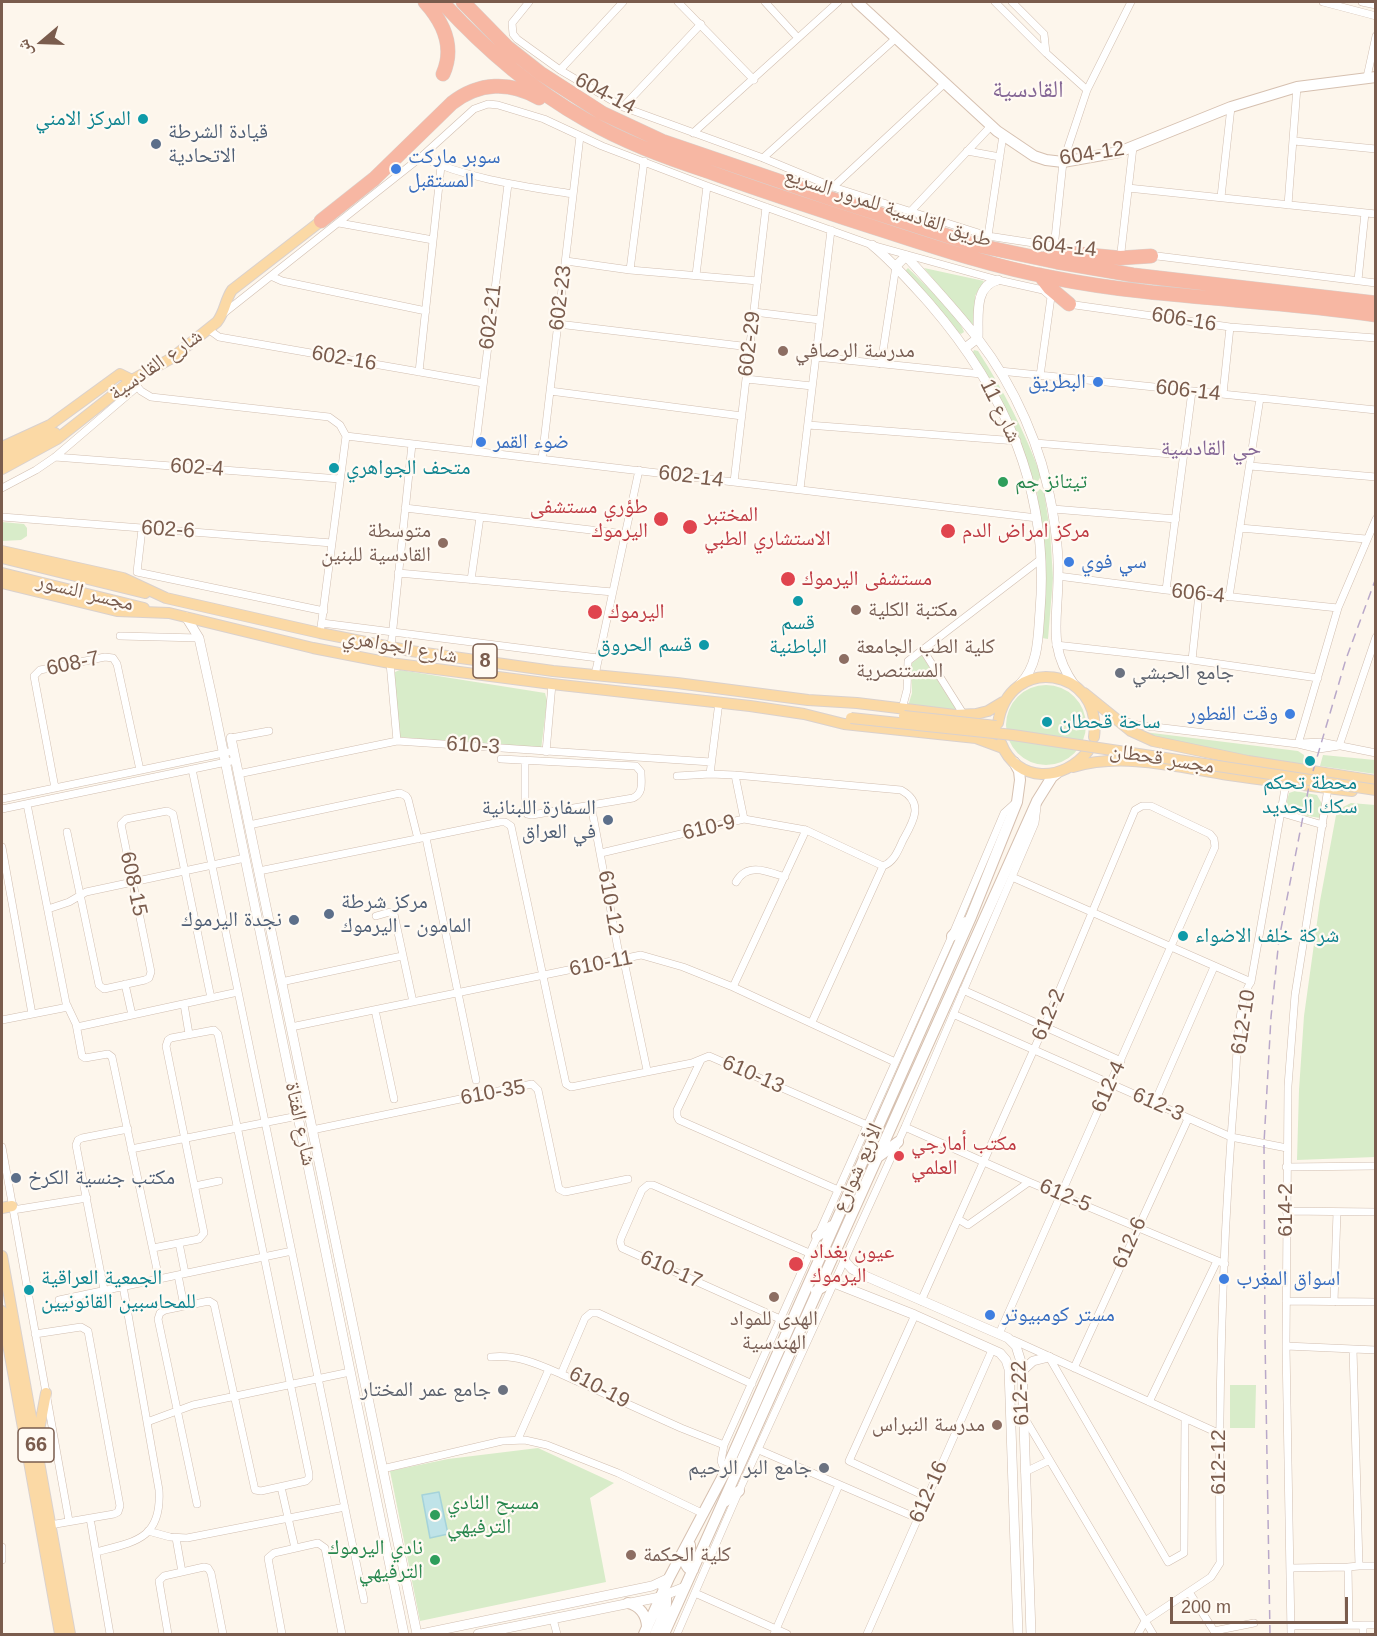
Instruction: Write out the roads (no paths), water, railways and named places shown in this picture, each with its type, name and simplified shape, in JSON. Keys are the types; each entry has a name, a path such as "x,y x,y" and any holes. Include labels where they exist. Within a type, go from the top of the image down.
{"highway":[{"path":"425,2 440,20 448,43 449,55 443,74"},
{"name":"طريق القادسية للمرور السريع","path":"442,2 471,33 529,82 569,110 606,131 654,153 721,177 967,257 1040,275 1376,303"},
{"name":"طريق القادسية للمرور السريع","path":"463,2 507,47 540,74 602,113 662,141 976,245 1132,282 1376,315"},
{"path":"321,221 374,179 452,103 471,91 492,86 514,87 555,107 569,110"},
{"path":"1042,259 1068,253 1120,258 1151,256"},
{"path":"1040,275 1056,294 1069,304"}],"main road":[{"name":"604-12","path":"857,2 992,126 1034,156 1046,160 1063,162 1132,147 1231,107 1297,87 1371,77"},
{"name":"شارع القادسية","path":"2,469 44,448 83,418 172,358 217,322 232,290 321,221"},
{"name":"شارع القادسية","path":"2,447 50,425 120,374 134,384"},
{"path":"2,459 83,418"},
{"name":"شارع الجواهري","path":"2,551 123,578 166,598 321,628 391,647 595,675 808,700"},
{"name":"مجسر النسور","path":"2,558 166,598"},
{"name":"مجسر النسور","path":"2,573 170,613"},
{"name":"شارع الجواهري","path":"2,583 117,611 170,613 390,663 804,714"},
{"path":"998,723 1004,702 1011,692 1020,684 1034,678 1048,676 1062,679 1131,730 1153,741 1248,761 1376,781"},
{"path":"1079,690 1094,714 1094,737"},
{"name":"8","path":"808,700 964,715 988,711 1004,702"},
{"name":"مجسر قحطان","path":"808,700 851,714"},
{"name":"8","path":"804,714 844,724 1001,742 1013,761"},
{"name":"مجسر قحطان","path":"804,714 851,714 1002,734 1376,790"},
{"path":"1073,767 1088,751"},
{"path":"1013,761 1038,774 1057,773 1092,762 1111,761 1153,763 1328,788 1376,790"},
{"name":"الأربع شوارع","path":"645,1630 660,1610 664,1589 724,1472 833,1226 842,1194 852,1183 885,1096 971,917 1017,802 1020,780 1019,771 1013,761"},
{"name":"الأربع شوارع","path":"664,1635 690,1590 693,1570 816,1291 973,947 1036,801 1057,773"},
{"path":"952,936 971,917"},
{"path":"973,947 985,939"},
{"path":"878,1158 898,1142"},
{"path":"852,1183 856,1188 863,1188"},
{"path":"842,1194 853,1198 856,1205"},
{"path":"817,1236 833,1226"},
{"path":"837,1248 844,1260"},
{"name":"66","path":"2,1256 70,1635"},
{"path":"816,1291 834,1283"},
{"name":"66","path":"2,1311 60,1635"},
{"path":"36,1444 46,1394"},
{"path":"723,1503 739,1491"},
{"path":"689,1542 690,1552 686,1565 693,1570"},
{"path":"628,1603 640,1610 645,1617 645,1630"},
{"path":"655,1635 660,1610"}],"street":[{"name":"604-14","path":"529,2 514,19 511,28 517,39 560,70 622,107 763,158 833,187 988,236 1054,248 1121,252 1376,283"},
{"path":"560,70 623,2"},
{"path":"678,2 754,80"},
{"path":"765,2 798,38"},
{"path":"693,133 838,2"},
{"path":"995,2 1087,90"},
{"path":"1003,10 1011,2 1044,34 1046,53"},
{"path":"1054,248 1063,162 1087,90 1131,2"},
{"path":"1323,2 1376,16"},
{"path":"1362,2 1376,5"},
{"path":"622,107 701,24"},
{"path":"1371,77 1376,36"},
{"path":"763,158 895,39"},
{"path":"833,187 945,83"},
{"path":"1288,205 1297,87"},
{"name":"606-16","path":"421,157 474,110 488,104 498,105 544,119 580,136 707,186 872,245 906,256 1043,290 1052,297 1069,304 1230,327 1376,338"},
{"path":"1221,197 1231,107"},
{"path":"911,211 992,126"},
{"path":"988,236 1003,135"},
{"name":"602-23","path":"542,459 580,136"},
{"path":"1294,141 1376,149"},
{"path":"1121,252 1132,147"},
{"path":"967,151 1000,157"},
{"path":"222,315 421,157 441,166 507,184 573,194"},
{"path":"630,270 644,161"},
{"path":"419,372 441,166"},
{"name":"602-21","path":"475,451 507,184"},
{"path":"696,275 707,186"},
{"name":"604-12","path":"1128,188 1376,214"},
{"name":"602-29","path":"734,482 766,207"},
{"path":"1358,280 1365,213"},
{"path":"339,223 433,240"},
{"path":"800,489 831,230"},
{"name":"شارع 11","path":"872,245 896,266 965,348 1001,407 1017,441 1037,518 1041,559 1041,597 1036,651 1027,675 1020,684"},
{"path":"881,364 896,266 906,256"},
{"name":"شارع 11","path":"906,256 978,338 1000,371 1035,443 1053,509 1058,576 1056,645 1064,669 1079,690"},
{"path":"566,261 630,270 758,281"},
{"path":"271,276 282,281 426,311"},
{"path":"965,348 978,338 981,292 988,284 998,280"},
{"path":"1040,376 1052,297"},
{"path":"754,312 820,320"},
{"path":"558,324 750,347"},
{"path":"1223,394 1230,327"},
{"name":"602-16","path":"208,329 219,337 483,383"},
{"path":"816,357 981,374"},
{"name":"606-14","path":"1000,371 1376,410"},
{"path":"746,379 812,386"},
{"path":"2,488 55,457 134,384 151,397 329,417 340,425 346,436 321,628 393,632 598,658"},
{"path":"549,391 742,416"},
{"path":"1166,590 1192,391"},
{"path":"1229,597 1260,398"},
{"path":"808,425 1017,441"},
{"name":"602-14","path":"346,436 1037,518"},
{"path":"1035,443 1184,455"},
{"path":"391,647 412,444"},
{"name":"602-4","path":"55,457 340,479"},
{"path":"1250,465 1376,477"},
{"path":"595,675 639,470"},
{"path":"1030,487 1047,482"},
{"path":"405,508 625,534"},
{"path":"1053,509 1176,519"},
{"name":"602-6","path":"2,517 332,543"},
{"path":"471,580 480,517"},
{"path":"1298,744 1338,608 1365,539 1376,519"},
{"path":"1240,528 1365,539"},
{"path":"142,529 136,569 138,572 324,611"},
{"path":"902,709 907,690 907,662 1041,559"},
{"path":"398,573 613,592"},
{"name":"606-4","path":"1058,576 1199,594 1338,608"},
{"path":"1192,660 1199,594"},
{"name":"شارع الفتاة","path":"186,617 199,638 230,757 245,858 404,1633"},
{"name":"608-7","path":"120,636 199,638"},
{"path":"1340,746 1376,637"},
{"path":"1056,645 1192,660 1318,678"},
{"path":"923,650 964,715"},
{"name":"608-7","path":"55,788 34,676 40,670 105,657 113,658 117,664 140,770"},
{"path":"390,663 397,741"},
{"path":"546,752 552,684"},
{"path":"710,774 719,702"},
{"path":"1110,715 1138,725 1298,744 1319,749 1340,746 1376,753"},
{"path":"231,738 269,731"},
{"name":"شارع الفتاة","path":"231,738 230,757 238,774 259,871 417,1633"},
{"name":"610-3","path":"238,774 397,741 711,762"},
{"path":"2,809 192,769 230,757"},
{"path":"2,799 140,770 230,757"},
{"path":"501,759 525,760 636,766 639,768 641,788 637,796 527,814 525,810 525,760"},
{"path":"192,769 364,1600"},
{"path":"735,775 744,819"},
{"path":"677,776 735,775 894,789 907,793 913,801 914,818 894,858 889,864 883,866 812,1023"},
{"name":"612-10","path":"1221,1263 1241,1015 1246,989 1251,982 1286,783"},
{"name":"614-2","path":"1292,1635 1286,1346 1288,1086 1296,995 1328,788"},
{"path":"249,825 400,793 407,797 422,839 459,993 476,1080"},
{"path":"677,1635 690,1590 759,1450 905,1127 1035,823 1036,801"},
{"path":"724,1472 721,1461 724,1445 817,1236 842,1194 867,1125 885,1096 895,1062 1004,813 1017,802"},
{"path":"27,804 68,1007 76,1027 83,1057 108,1054 112,1057 159,1279"},
{"name":"610-12","path":"591,805 618,949 647,1071"},
{"name":"612-2","path":"921,1301 1044,1027 1135,810 1142,806 1151,806 1210,834 1215,840"},
{"name":"608-15","path":"67,832 99,986 104,989 148,979 151,972 121,827 126,819 171,812 174,816 211,998"},
{"path":"1282,813 1323,825"},
{"name":"610-9","path":"601,853 744,819 806,830 883,866"},
{"path":"259,871 505,822 511,826 542,976"},
{"path":"733,987 806,830"},
{"name":"612-4","path":"999,1334 1215,847 1215,840"},
{"path":"2,847 32,1014"},
{"path":"48,909 69,902 86,892 245,858"},
{"path":"736,882 746,871 759,868 785,877"},
{"path":"1012,877 1251,982"},
{"path":"376,916 393,912 413,1002"},
{"path":"281,982 402,956"},
{"name":"610-11","path":"291,1027 641,956 662,960 733,987 895,1062"},
{"path":"266,960 276,957"},
{"path":"1154,1104 1214,967"},
{"name":"610-13","path":"542,976 565,1083 571,1087 692,1063 709,1056 867,1125"},
{"path":"125,984 132,1015"},
{"name":"612-3","path":"963,990 1121,1060"},
{"path":"76,1027 238,992"},
{"path":"184,1004 189,1035"},
{"path":"2,1020 68,1007"},
{"path":"375,1010 394,1100"},
{"name":"612-3","path":"953,1014 1231,1137 1287,1148"},
{"path":"153,1248 201,1238 204,1233 166,1046 169,1039 212,1030 218,1034 309,1478 306,1481 281,1487 255,1490 215,1306 209,1301 165,1310 158,1319 197,1504"},
{"path":"701,1059 677,1110 679,1120 842,1194"},
{"name":"610-35","path":"312,1130 532,1084 538,1090 559,1190 566,1192 628,1179"},
{"path":"131,1149 298,1116"},
{"name":"612-6","path":"1074,1368 1188,1119"},
{"name":"612-5","path":"905,1127 1221,1263"},
{"path":"104,1290 76,1145 82,1138 128,1129"},
{"path":"2,1147 9,1208 35,1334 69,1521"},
{"path":"1286,1167 1376,1166"},
{"path":"195,1186 219,1181"},
{"path":"958,1219 968,1225 1029,1182"},
{"name":"610-17","path":"780,1319 622,1248 620,1240 638,1199 644,1188 653,1185 809,1254"},
{"path":"9,1208 87,1198"},
{"path":"315,1202 327,1200"},
{"path":"1286,1211 1376,1212"},
{"path":"1334,1302 1337,1212"},
{"path":"179,1243 184,1306"},
{"path":"59,1300 292,1251"},
{"name":"612-22","path":"844,1260 857,1272 1008,1338 1019,1352 1022,1371 1030,1635"},
{"path":"1149,1402 1221,1263"},
{"name":"612-12","path":"1144,1621 1211,1577 1220,1563 1218,1434 1221,1263"},
{"name":"612-22","path":"834,1283 915,1315 1003,1355 1009,1369 1018,1635"},
{"path":"96,1552 134,1542 148,1531 156,1518 160,1497 123,1286"},
{"path":"1286,1301 1376,1302"},
{"name":"610-19","path":"724,1445 561,1374 585,1318 594,1313 752,1384"},
{"path":"915,1315 849,1461 927,1497"},
{"path":"962,1336 970,1321"},
{"path":"35,1334 81,1327 89,1333 120,1506 116,1513 50,1525"},
{"path":"1008,1338 1218,1434"},
{"path":"1286,1346 1376,1350"},
{"path":"1353,1349 1359,1566"},
{"name":"612-16","path":"867,1635 992,1350"},
{"path":"491,1357 513,1357 561,1374"},
{"path":"1022,1371 1033,1361 1048,1357"},
{"path":"1048,1357 1168,1562 1184,1552 1185,1418"},
{"path":"518,1439 549,1369"},
{"path":"147,1422 177,1411 235,1396 350,1372"},
{"path":"1022,1414 1153,1635"},
{"path":"382,1469 518,1439 547,1444 618,1473 704,1514"},
{"path":"759,1450 918,1518"},
{"path":"1024,1472 1048,1461"},
{"path":"775,1632 839,1485"},
{"path":"281,1487 295,1548"},
{"path":"148,1531 176,1538 187,1538 345,1507"},
{"path":"90,1518 110,1635"},
{"path":"382,1526 388,1528 393,1525"},
{"path":"176,1538 182,1572"},
{"path":"282,1635 268,1560 272,1553 318,1544 325,1548 342,1635"},
{"path":"2,1547 2,1560"},
{"path":"1291,1568 1376,1566"},
{"path":"168,1635 159,1581 164,1576 204,1567 210,1571 223,1635"},
{"path":"1348,1567 1349,1625"},
{"path":"404,1633 417,1633 664,1589 690,1590 775,1632 787,1635"},
{"path":"478,1635 628,1603 664,1589"},
{"path":"1189,1592 1217,1633 1254,1623"},
{"path":"554,1619 557,1635"},
{"path":"1138,1635 1144,1621"},
{"path":"1291,1626 1376,1624"},
{"path":"1363,1625 1364,1635"}],"water":[{"name":"مسبح النادي الترفيهي","path":"439,1492 448,1534 430,1538 422,1495"}],"railway":[{"path":"1313,771 1346,659 1376,578"},
{"path":"1270,1634 1264,1143 1271,1017 1279,939 1309,786"}],"place":[{"name":"المركز الامني","path":"143,119"},
{"name":"قيادة الشرطة الاتحادية","path":"156,144"},
{"name":"سوبر ماركت المستقبل","path":"396,169"},
{"name":"مدرسة الرصافي","path":"783,351"},
{"name":"البطريق","path":"1098,382"},
{"name":"ضوء القمر","path":"481,442"},
{"name":"متحف الجواهري","path":"334,468"},
{"name":"تيتانز جم","path":"1003,482"},
{"name":"طؤري مستشفى اليرموك","path":"661,519"},
{"name":"المختبر الاستشاري الطبي","path":"690,527"},
{"name":"مركز امراض الدم","path":"948,531"},
{"name":"متوسطة القادسية للبنين","path":"443,543"},
{"name":"سي فوي","path":"1069,562"},
{"name":"مستشفى اليرموك","path":"788,579"},
{"name":"قسم الباطنية","path":"798,601"},
{"name":"مكتبة الكلية","path":"856,610"},
{"name":"اليرموك","path":"595,612"},
{"name":"قسم الحروق","path":"704,645"},
{"name":"كلية الطب الجامعة المستنصرية","path":"844,659"},
{"name":"جامع الحبشي","path":"1120,673"},
{"name":"وقت الفطور","path":"1290,714"},
{"name":"ساحة قحطان","path":"1047,722"},
{"name":"محطة تحكم سكك الحديد","path":"1310,761"},
{"name":"السفارة اللبنانية في العراق","path":"608,820"},
{"name":"مركز شرطة المامون - اليرموك","path":"329,914"},
{"name":"نجدة اليرموك","path":"294,920"},
{"name":"شركة خلف الاضواء","path":"1183,936"},
{"name":"مكتب أمارجي العلمي","path":"899,1156"},
{"name":"مكتب جنسية الكرخ","path":"16,1178"},
{"name":"عيون بغداد اليرموك","path":"796,1264"},
{"name":"اسواق المغرب","path":"1224,1279"},
{"name":"الجمعية العراقية للمحاسبين القانونيين","path":"29,1290"},
{"name":"الهدى للمواد الهندسية","path":"774,1297"},
{"name":"مستر كومبيوتر","path":"990,1315"},
{"name":"جامع عمر المختار","path":"503,1390"},
{"name":"مدرسة النبراس","path":"997,1425"},
{"name":"جامع البر الرحيم","path":"824,1468"},
{"name":"مسبح النادي الترفيهي","path":"435,1515"},
{"name":"كلية الحكمة","path":"631,1555"},
{"name":"نادي اليرموك الترفيهي","path":"435,1560"}],"district":[{"name":"القادسية","path":"1028,90"},
{"name":"حي القادسية","path":"1211,449"}]}
